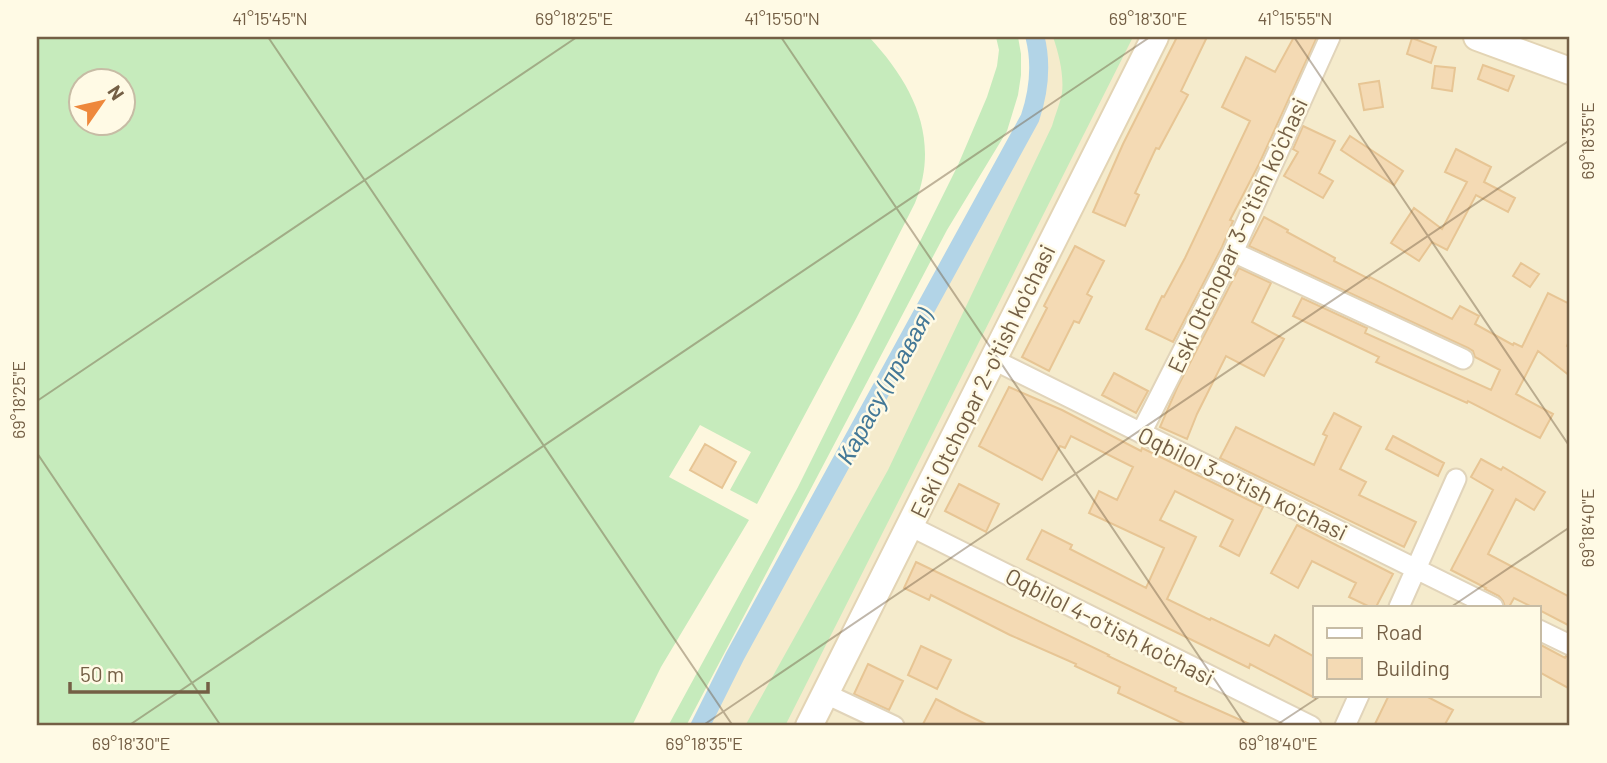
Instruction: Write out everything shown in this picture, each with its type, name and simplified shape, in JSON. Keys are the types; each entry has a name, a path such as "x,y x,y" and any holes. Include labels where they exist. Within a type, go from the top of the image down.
{"street":[{"name":"Eski Otchopar 2-o'tish ko'chasi","path":"809,726 1155,37"},
{"name":"Eski Otchopar 3-o'tish ko'chasi","path":"1141,433 1233,251 1330,37"},
{"path":"1477,37 1570,71"},
{"path":"1233,251 1463,359"},
{"name":"Oqbilol 3-o'tish ko'chasi","path":"992,359 1491,606"},
{"path":"1399,606 1457,479"},
{"name":"Oqbilol 4-o'tish ko'chasi","path":"910,526 1311,726"},
{"path":"1540,630 1570,645"},
{"path":"826,694 894,726"},
{"path":"1345,726 1359,696"}],"shaded area":[{"path":"1035,37 1570,37 1570,726 700,726 735,656 1030,118 1039,81"}],"green space":[{"path":"37,37 869,37 885,55 910,93 923,135 925,157 915,203 757,504 730,490 751,452 700,425 669,477 749,520 661,667 632,726 37,726"},
{"path":"996,37 1018,37 1021,54 1018,95 1007,131 947,230 686,726 668,726 798,487 958,165 997,66 999,50"},
{"path":"1053,37 1133,37 785,726 745,726 888,470 1052,126 1062,86"}],"building":[{"path":"1177,37 1207,37 1181,91 1188,95 1159,149 1156,148 1135,193 1139,195 1125,226 1093,212 1123,144"},
{"path":"1294,37 1317,37 1259,164 1230,220 1233,221 1222,247 1173,342 1146,329 1185,258 1250,121 1222,107 1246,57 1275,72"},
{"path":"1412,38 1436,47 1431,63 1407,54"},
{"path":"1483,65 1514,76 1508,91 1478,79"},
{"path":"1435,66 1455,68 1452,91 1432,88"},
{"path":"1379,81 1383,107 1364,110 1359,84"},
{"path":"1303,126 1335,141 1319,173 1333,181 1323,198 1284,176 1298,152 1293,149"},
{"path":"1350,136 1403,171 1394,185 1341,150"},
{"path":"1456,149 1491,167 1484,182 1515,198 1508,212 1476,195 1447,250 1432,242 1419,261 1391,243 1414,208 1442,229 1467,182 1445,172"},
{"path":"1264,217 1335,258 1334,261 1452,319 1460,306 1479,316 1475,324 1513,345 1514,343 1522,347 1548,293 1570,304 1570,338 1567,346 1570,349 1570,376 1538,351 1516,394 1553,414 1540,438 1468,401 1467,403 1376,362 1379,357 1293,316 1302,298 1367,328 1365,333 1491,390 1500,370 1475,357 1473,351 1468,348 1249,246"},
{"path":"1075,246 1104,261 1087,294 1092,297 1079,323 1074,321 1049,371 1022,357 1047,308 1044,306"},
{"path":"1521,263 1539,274 1530,287 1513,276"},
{"path":"1239,268 1271,283 1252,322 1284,339 1264,376 1226,356 1187,439 1160,427 1177,388"},
{"path":"1114,373 1148,391 1136,413 1102,395"},
{"path":"1009,387 1263,507 1239,556 1220,546 1233,520 1175,491 1160,520 1196,537 1167,599 1269,646 1275,635 1313,656 1315,698 1250,664 1249,668 1027,559 1042,530 1072,545 1070,549 1146,588 1164,548 1089,513 1099,491 1117,500 1133,467 1071,436 1065,448 1060,446 1042,480 979,446"},
{"path":"1334,413 1361,427 1340,469 1366,482 1359,495 1416,522 1404,547 1220,458 1236,427 1314,465 1327,436 1323,434"},
{"path":"1393,436 1444,463 1438,476 1386,449"},
{"path":"705,444 736,462 722,488 690,470"},
{"path":"1481,459 1501,470 1503,467 1545,492 1534,510 1516,499 1488,554 1570,597 1570,626 1540,611 1540,606 1530,606 1514,598 1510,606 1505,606 1499,596 1451,570 1493,490 1471,477"},
{"path":"959,484 999,504 986,532 945,511"},
{"path":"1297,525 1393,574 1377,606 1368,606 1349,597 1356,583 1312,561 1298,588 1271,573"},
{"path":"916,562 1176,688 1175,691 1254,726 1189,726 1118,693 1120,687 1075,666 1076,664 1010,635 931,595 929,600 904,588"},
{"path":"1540,645 1565,658 1570,657 1570,689 1540,673"},
{"path":"921,646 951,660 937,689 908,675"},
{"path":"868,664 903,681 889,710 854,694"},
{"path":"1389,696 1426,696 1453,710 1444,726 1374,726"},
{"path":"936,699 961,712 990,726 922,726"}],"waterway":[{"name":"Карасу (правая)","path":"700,726 735,656 1030,118 1038,78 1035,37"}]}
